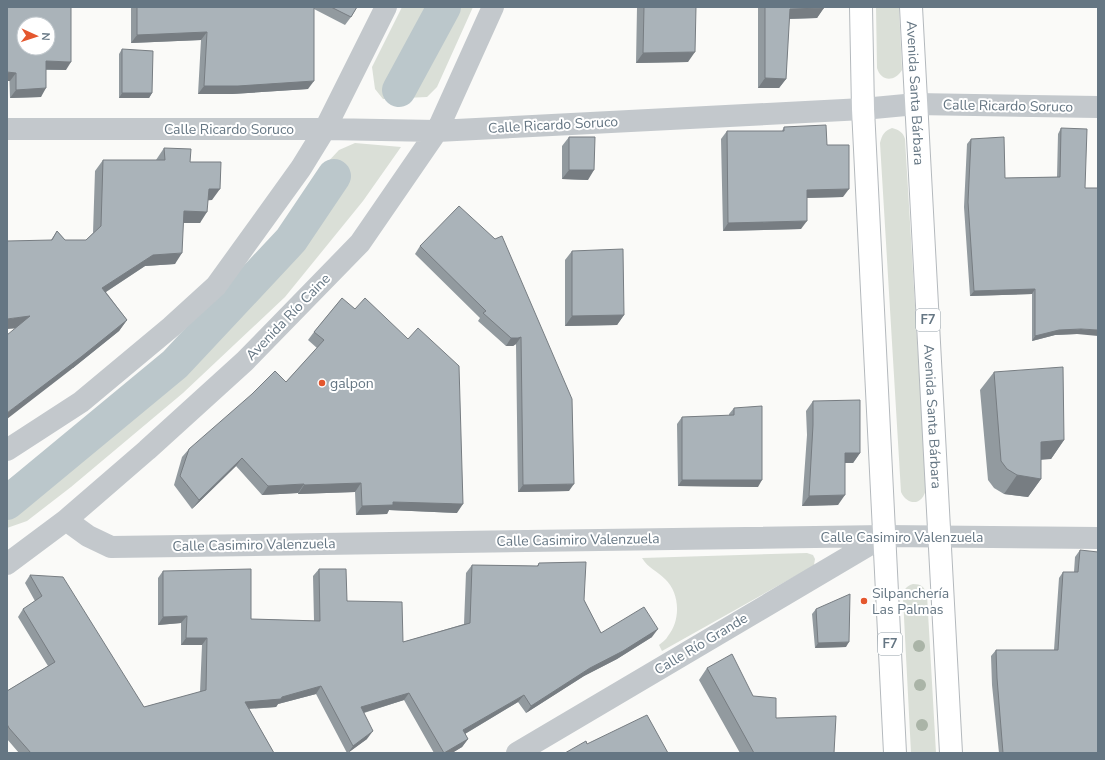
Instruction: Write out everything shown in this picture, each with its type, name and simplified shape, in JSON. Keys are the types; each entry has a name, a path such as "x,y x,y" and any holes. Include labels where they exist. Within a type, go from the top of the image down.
{"highway":[{"name":"F7","path":"861,7 863,108 895,753"},
{"name":"Avenida Santa Bárbara","path":"911,7 951,753"}],"street":[{"path":"7,450 81,402 171,328 216,286 301,168 325,129 386,7"},
{"name":"Avenida Río Caine","path":"7,564 66,520 147,450 245,361 360,243 437,131 493,7"},
{"name":"Calle Ricardo Soruco","path":"7,129 325,129 437,131 916,104 1098,107"},
{"name":"Calle Casimiro Valenzuela","path":"66,520 88,536 111,547 885,536 1098,538"},
{"name":"Calle Río Grande","path":"517,753 885,536"}],"shaded area":[{"path":"402,7 473,7 437,87 427,97 383,99 375,89 372,67"},
{"path":"876,7 899,7 902,70 896,77 888,79 879,73 877,68"},
{"path":"892,128 900,132 905,139 926,488 925,494 922,498 915,502 908,500 901,492 880,143 887,130"},
{"path":"355,143 401,147 363,201 285,297 183,393 71,487 27,521 7,528 7,481 162,368 228,301 285,230 324,166 339,150"},
{"path":"807,553 813,555 815,559 814,565 662,651 659,645 665,640 672,630 677,615 676,599 670,585 662,576 647,565 642,558"},
{"path":"913,584 922,586 927,595 936,753 911,753 903,598 905,589"}],"building":[{"path":"7,7 71,7 71,62 46,61 46,88 16,90 16,73 7,72"},
{"path":"137,7 314,7 314,81 238,86 204,86 207,32 137,35"},
{"path":"331,7 357,7 351,17"},
{"path":"644,7 696,7 695,52 643,53"},
{"path":"765,7 824,7 790,9 786,79 765,78"},
{"path":"122,49 153,51 152,93 122,93"},
{"path":"826,125 827,145 849,145 849,189 807,190 807,221 728,223 727,131 784,131 784,127"},
{"path":"1061,128 1087,129 1085,188 1098,188 1098,330 1059,330 1035,336 1035,289 974,291 968,202 971,139 1004,137 1005,178 1060,177"},
{"path":"569,137 595,137 594,170 569,170"},
{"path":"164,148 191,149 190,162 221,162 220,189 209,189 207,212 184,211 182,253 153,255 102,288 127,320 7,413 7,335 30,316 7,319 7,241 52,240 57,231 65,240 86,240 101,226 103,160 165,160"},
{"path":"459,206 495,239 502,236 572,399 574,484 523,485 521,337 511,338 483,313 486,311 420,246"},
{"path":"623,249 624,315 572,316 572,251"},
{"path":"342,298 355,309 365,298 408,339 418,328 459,366 463,504 393,502 393,505 362,506 361,483 268,486 242,458 199,500 180,476 189,449 252,394 275,371 286,382 324,340 314,332"},
{"path":"1063,367 1064,440 1041,442 1041,479 1017,475 1007,469 1001,461 994,372"},
{"path":"860,400 860,453 845,453 845,495 809,496 813,401"},
{"path":"762,406 762,480 682,480 682,417 734,415 734,408"},
{"path":"1080,550 1098,552 1098,753 1003,753 996,650 1058,650 1063,572 1078,572"},
{"path":"586,562 584,600 601,633 644,607 658,629 623,651 590,668 531,706 524,695 463,730 468,739 444,753 409,693 361,707 373,731 353,746 321,686 282,697 281,699 245,702 274,753 31,753 7,724 7,691 55,662 23,609 42,596 30,575 63,577 144,707 206,690 207,638 186,638 187,616 163,617 163,571 251,569 251,619 320,621 319,569 346,569 347,601 402,602 403,642 470,623 472,565 538,566 539,563"},
{"path":"850,594 849,642 818,643 816,609"},
{"path":"732,654 753,696 776,698 776,718 836,716 834,753 754,753 707,668"},
{"path":"647,715 668,753 565,753 586,741 587,744"}],"waterway":[{"path":"399,90 444,7"},
{"path":"7,503 175,364 291,240 334,176"}],"place":[{"name":"galpon","path":"322,383"},
{"name":"Silpanchería Las Palmas","path":"864,601"}]}
